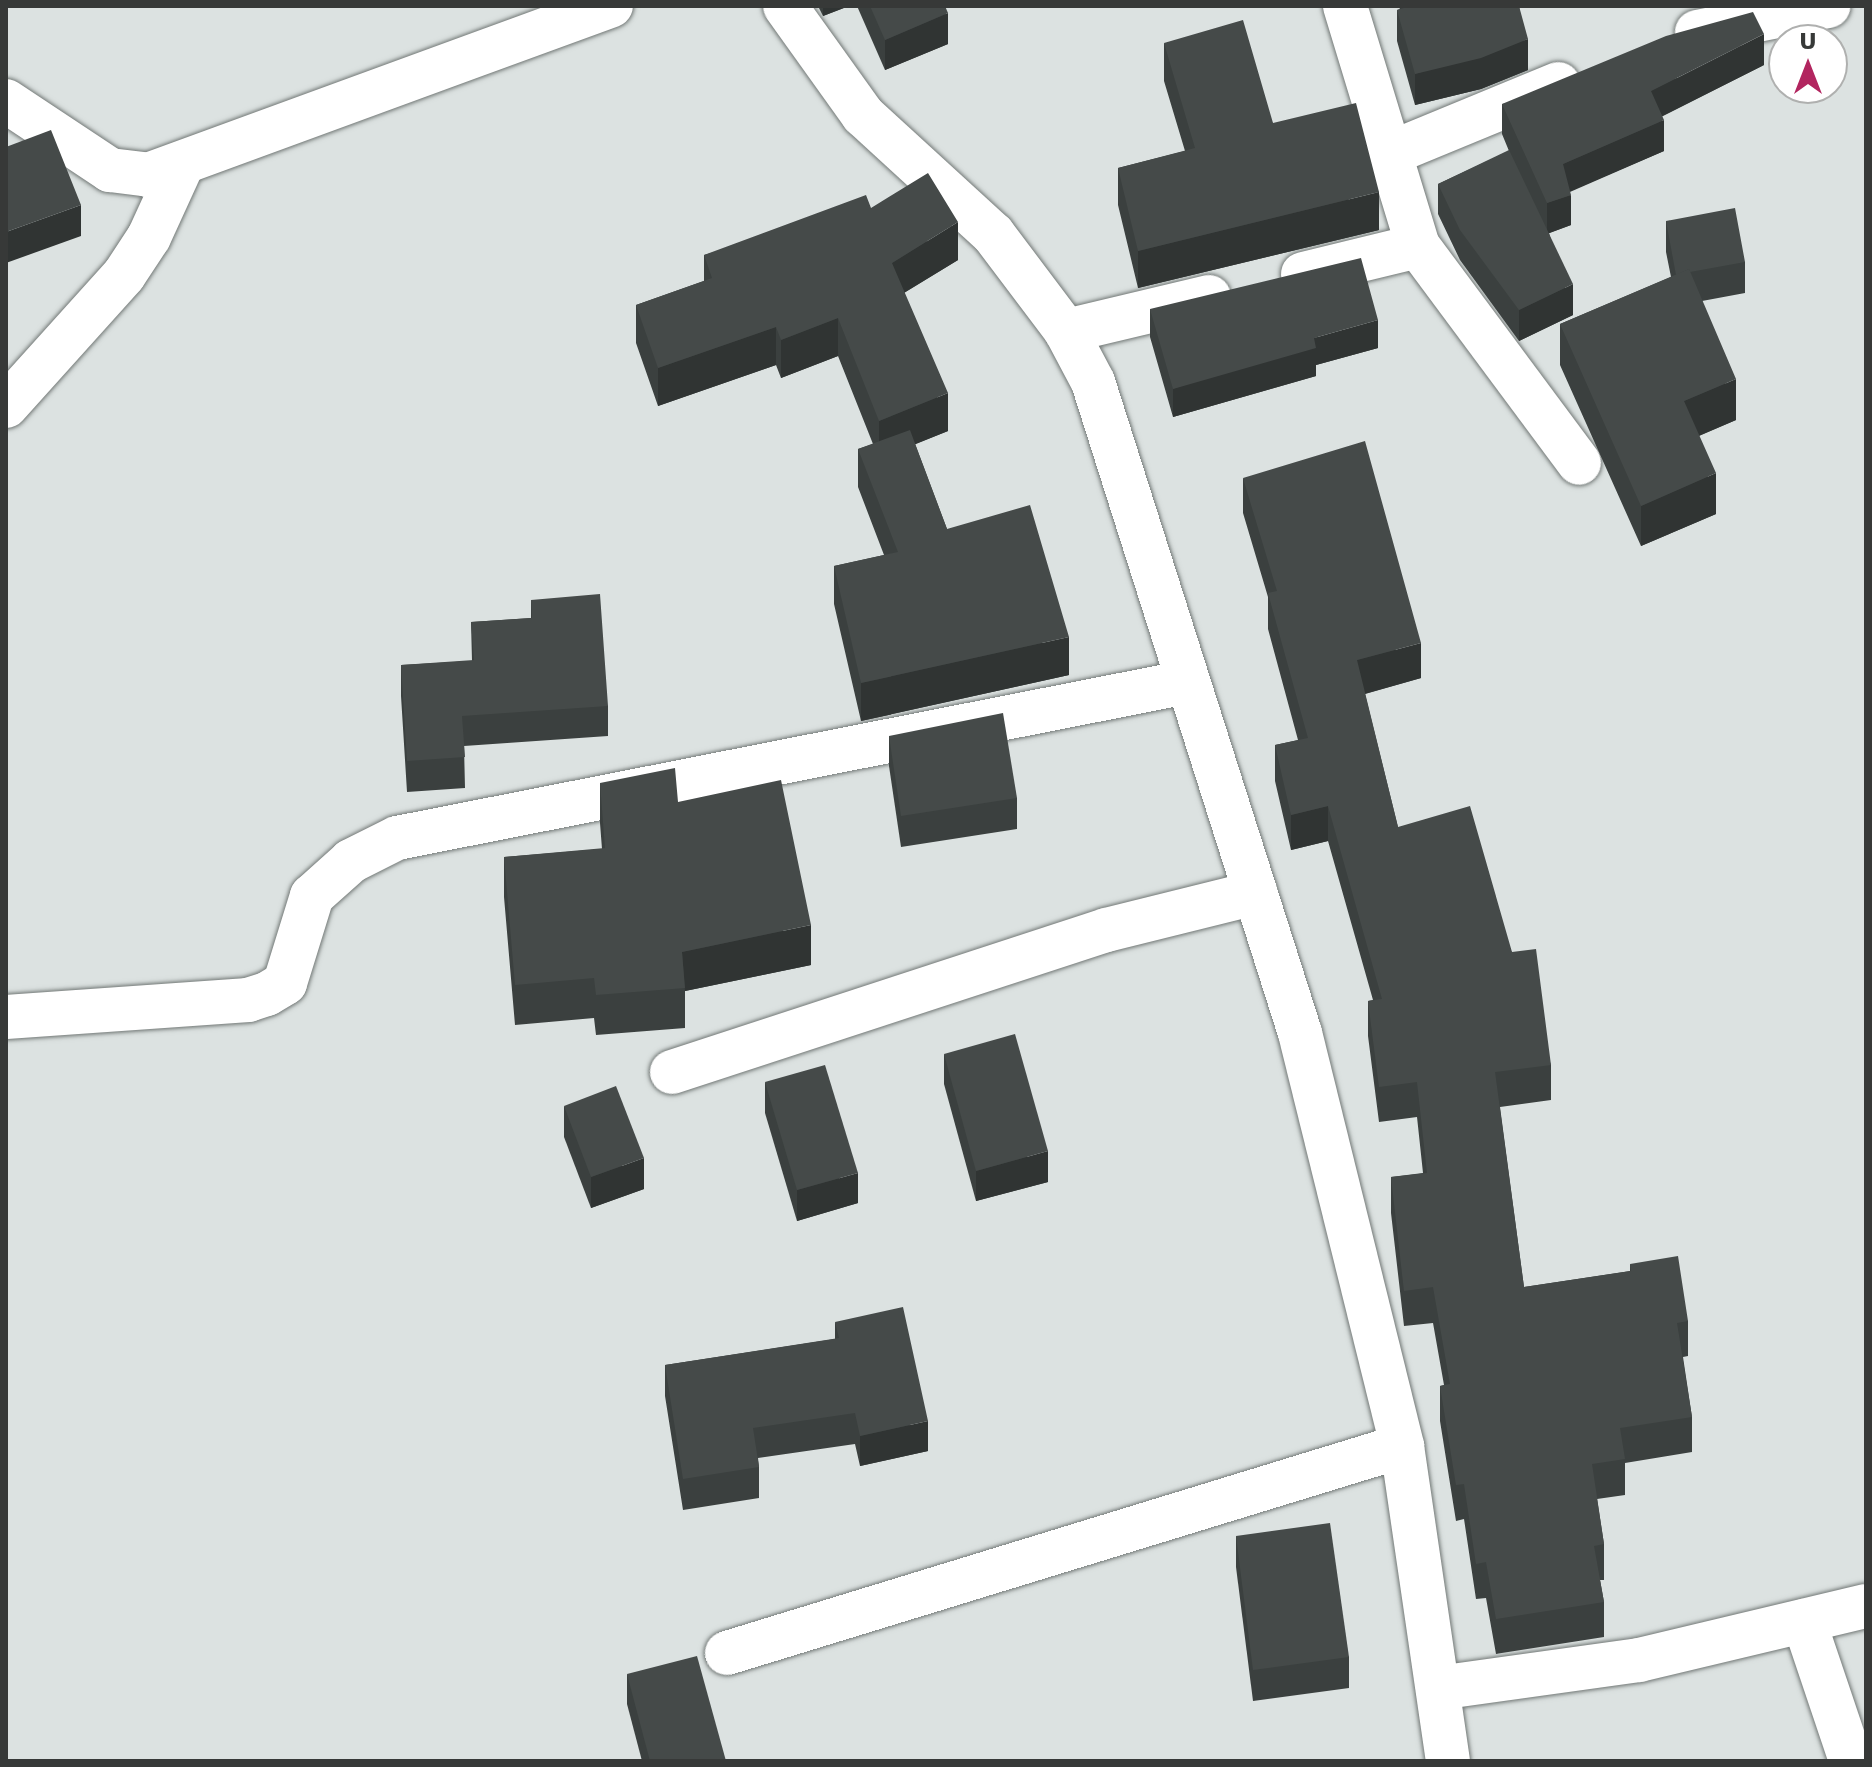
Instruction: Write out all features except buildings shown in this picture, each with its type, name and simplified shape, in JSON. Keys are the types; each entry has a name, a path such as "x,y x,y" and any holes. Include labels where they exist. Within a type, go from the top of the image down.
{"street":[{"path":"6,101 110,170 148,175 611,6"},
{"path":"785,6 863,115 993,234 1066,331 1093,382 1300,1033 1402,1446 1448,1761"},
{"path":"1345,6 1418,246 1579,463"},
{"path":"1658,43 1749,18 1828,6"},
{"path":"1391,153 1602,66"},
{"path":"6,406 124,275 149,237 182,165"},
{"path":"1066,331 1418,246"},
{"path":"6,1017 248,1000 267,994 285,983 312,896 351,861 397,838 1187,682"},
{"path":"672,1072 1106,930 1255,893"},
{"path":"727,1653 1402,1446"},
{"path":"1438,1688 1639,1660 1866,1606"},
{"path":"1804,1621 1851,1761"}]}
